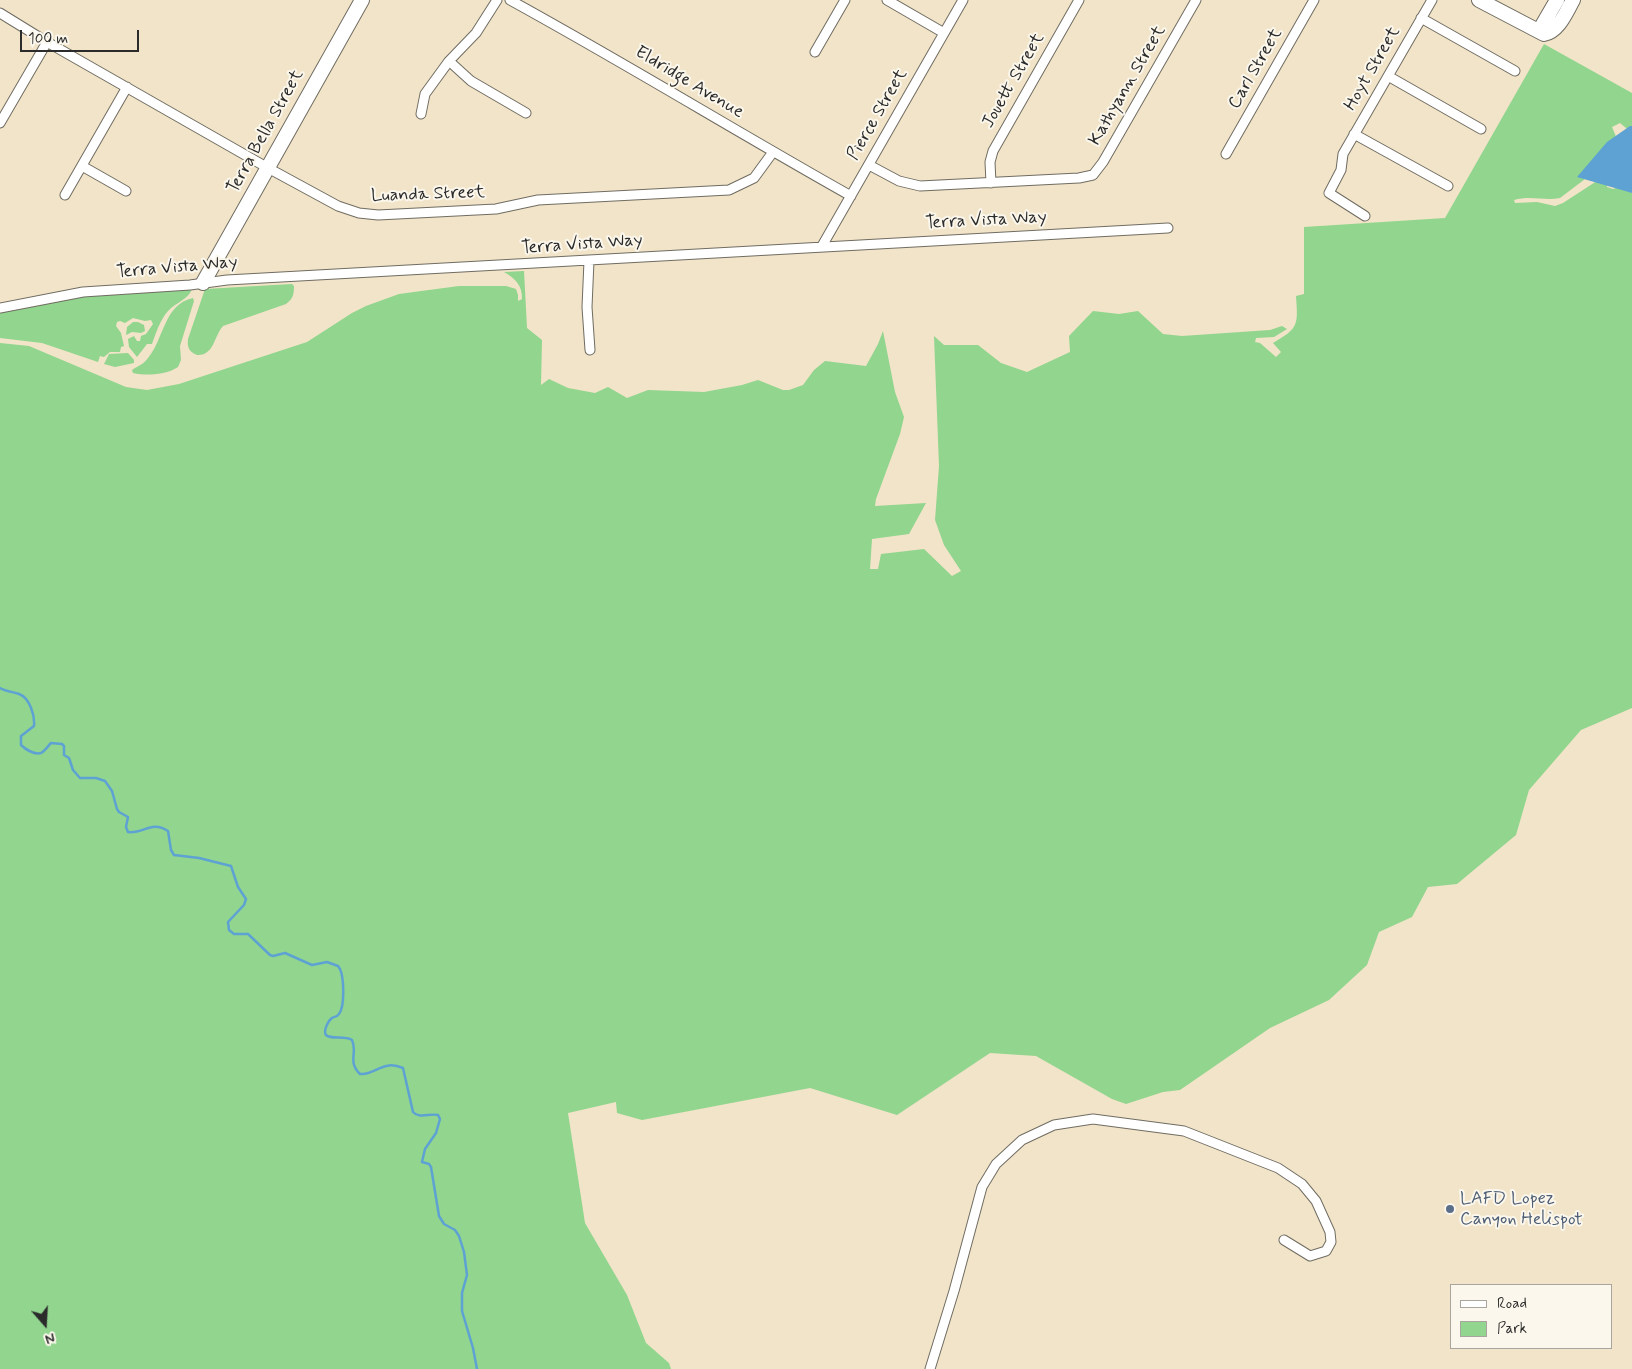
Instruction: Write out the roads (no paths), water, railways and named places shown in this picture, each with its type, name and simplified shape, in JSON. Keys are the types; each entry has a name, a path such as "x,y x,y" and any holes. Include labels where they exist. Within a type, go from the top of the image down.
{"street":[{"name":"Terra Bella Street","path":"204,282 362,0"},
{"path":"420,114 425,94 449,61 476,33 497,0"},
{"name":"Eldridge Avenue","path":"510,0 597,48 851,196"},
{"path":"815,52 845,0"},
{"path":"887,0 944,32"},
{"name":"Pierce Street","path":"822,246 963,0"},
{"name":"Jouett Street","path":"991,182 990,162 993,150 1080,0"},
{"name":"Kathyann Street","path":"991,182 1079,178 1093,175 1103,162 1196,0"},
{"name":"Carl Street","path":"1226,154 1314,0"},
{"name":"Hoyt Street","path":"1365,216 1329,194 1341,170 1343,154 1432,0"},
{"path":"1479,0 1539,32 1548,33 1554,29 1573,0"},
{"path":"1539,32 1557,0"},
{"name":"Luanda Street","path":"0,14 268,168 338,206 359,213 378,215 496,209 538,200 729,190 754,178 773,152"},
{"path":"1422,18 1515,71"},
{"path":"0,123 47,42"},
{"path":"449,61 472,81 526,113"},
{"path":"1388,76 1481,129"},
{"path":"65,195 127,87"},
{"path":"1354,134 1448,186"},
{"path":"868,165 899,181 920,186 991,182"},
{"path":"82,166 126,191"},
{"name":"Terra Vista Way","path":"0,308 83,292 227,280 1168,228"},
{"path":"589,261 587,306 590,350"},
{"path":"930,1369 954,1291 982,1187 996,1164 1022,1140 1054,1125 1093,1119 1184,1132 1278,1168 1302,1184 1316,1201 1330,1232 1331,1242 1326,1251 1316,1256 1310,1256 1284,1240"}],"water":[{"path":"1632,126 1632,193 1577,177 1607,142"}],"waterway":[{"path":"0,688 23,696 31,708 34,726 21,736 21,745 30,751 41,753 51,743 62,744 64,746 64,755 69,758 73,770 80,778 96,778 105,781 112,791 117,809 128,817 126,827 128,832 152,827 162,828 168,831 171,850 174,855 199,858 231,866 238,887 246,899 244,905 228,922 229,930 234,934 248,934 273,956 285,953 312,965 327,962 338,966 342,979 342,1005 339,1014 332,1018 328,1024 325,1031 326,1035 352,1040 354,1045 353,1061 360,1074 370,1073 390,1065 403,1068 413,1112 418,1115 438,1115 440,1119 436,1133 425,1149 422,1162 429,1164 431,1167 439,1216 444,1224 455,1230 464,1252 467,1275 462,1293 462,1311 477,1369"}],"place":[{"name":"LAFD Lopez Canyon Helispot","path":"1450,1209"}]}
